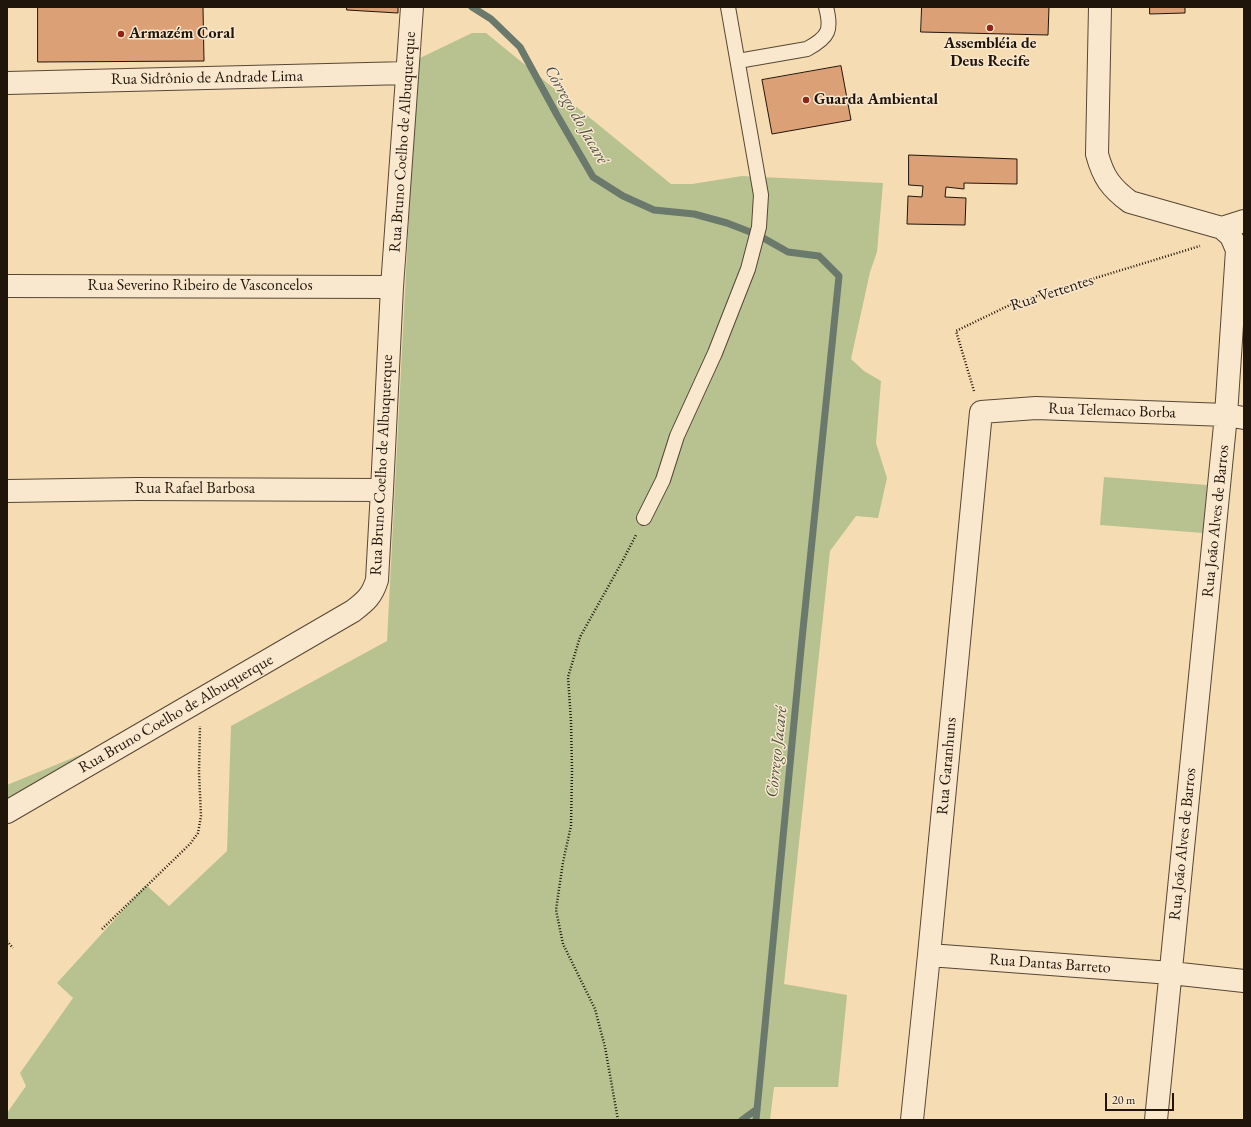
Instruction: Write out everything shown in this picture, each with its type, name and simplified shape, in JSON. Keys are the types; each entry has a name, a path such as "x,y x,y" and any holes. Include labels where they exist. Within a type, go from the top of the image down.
{"street":[{"name":"Rua Bruno Coelho de Albuquerque","path":"7,812 353,611 373,592 377,580 392,287 412,7"},
{"path":"1100,7 1097,154 1101,168 1108,182 1118,194 1130,202 1232,228"},
{"name":"Rua Sidrônio de Andrade Lima","path":"7,83 407,73"},
{"name":"Rua João Alves de Barros","path":"1156,1120 1170,973 1235,417 1237,250 1232,228"},
{"name":"Rua Severino Ribeiro de Vasconcelos","path":"7,286 392,287"},
{"name":"Rua Telemaco Borba","path":"981,412 1036,408 1235,417"},
{"name":"Rua Garanhuns","path":"912,1120 981,412"},
{"name":"Rua Rafael Barbosa","path":"7,491 137,489 382,490"},
{"name":"Rua Dantas Barreto","path":"929,955 1170,973 1244,981"}],"lane":[{"path":"644,518 663,480 677,436 715,353 748,269 759,227 761,195 728,7"},
{"path":"738,62 808,49 817,44 828,31 829,21 826,7"}],"path":[{"name":"Rua Vertentes","path":"981,412 956,331 1014,303 1232,228"},
{"path":"618,1120 605,1047 595,1009 563,944 556,910 563,862 571,826 572,770 568,677 580,637 622,562 644,518"},
{"path":"102,929 190,844 198,833 201,816 199,772 200,700"},
{"path":"7,941 12,948"}],"green space":[{"path":"472,33 486,33 671,184 692,184 742,176 883,183 877,252 870,272 851,359 864,371 881,381 876,443 887,478 878,518 856,516 830,551 784,984 847,995 838,1087 774,1087 770,1120 7,1120 7,1113 26,1086 20,1073 73,998 57,983 146,885 169,906 227,851 231,726 387,641 418,59"},
{"path":"1104,477 1207,485 1203,533 1100,525"},
{"path":"87,752 89,756 7,803 7,785"}],"building":[{"name":"Armazém Coral","path":"38,7 203,7 204,61 38,62"},
{"path":"347,7 398,7 398,13 347,10"},
{"path":"922,7 1049,7 1048,35 921,32"},
{"path":"1150,7 1185,7 1185,13 1150,14"},
{"name":"Guarda Ambiental","path":"841,66 851,120 772,134 762,80"},
{"path":"909,155 1017,159 1017,184 964,183 964,189 946,187 945,197 966,198 965,225 907,224 908,196 922,197 923,186 909,185"}],"waterway":[{"name":"Córrego Jacaré","path":"472,7 491,19 520,47 593,177 623,196 654,210 694,214 727,223 758,235 788,252 819,256 839,276 801,649 756,1120"},
{"name":"Córrego Jacaré","path":"742,1120 757,1109"}],"place":[{"name":"Assembléia de Deus Recife","path":"990,28"},
{"name":"Armazém Coral","path":"121,34"},
{"name":"Guarda Ambiental","path":"806,100"}],"water label":[{"name":"Córrego do Jacaré","path":"576,115"}]}
